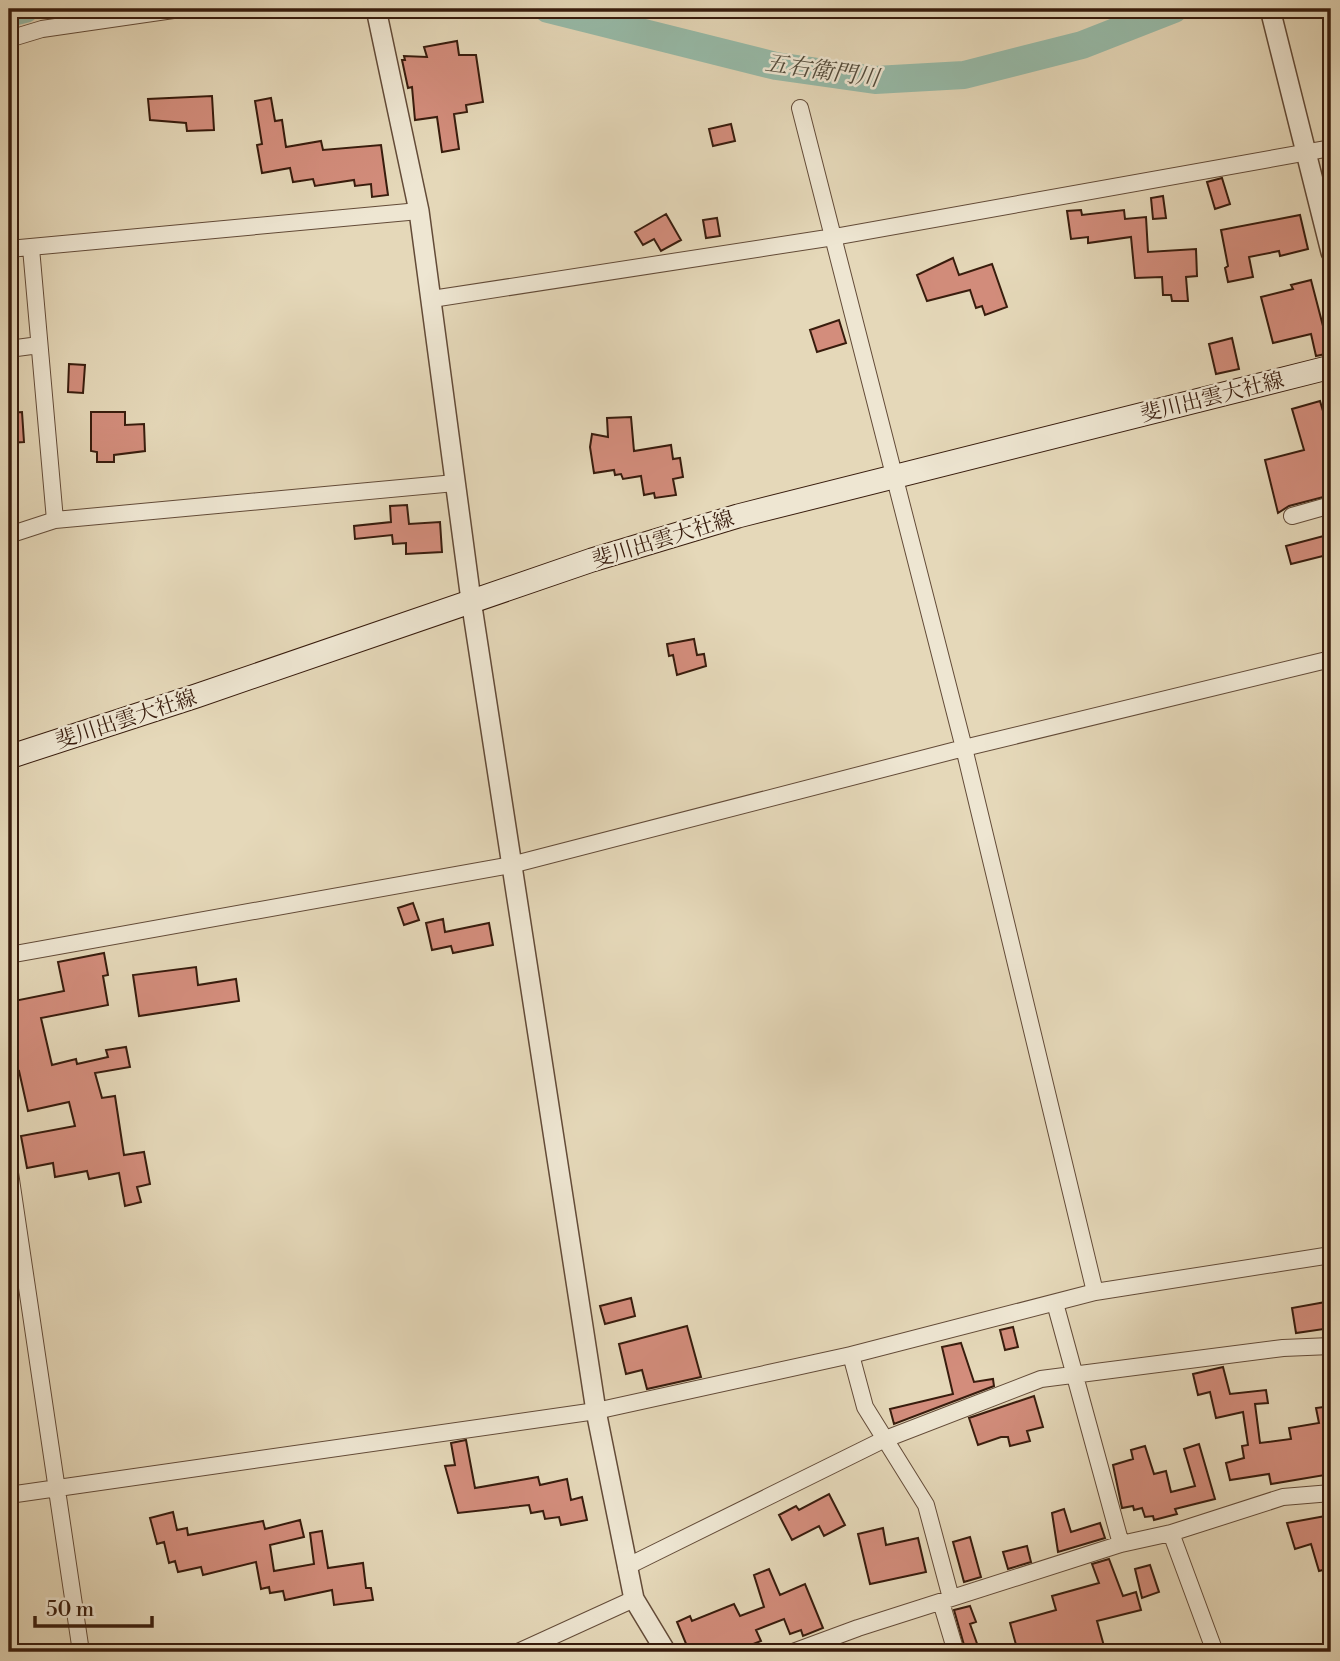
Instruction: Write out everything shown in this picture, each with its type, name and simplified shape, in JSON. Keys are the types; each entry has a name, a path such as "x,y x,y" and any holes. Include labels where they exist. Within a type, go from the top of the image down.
{"main road":[{"name":"斐川出雲大社線","path":"9,757 196,696 471,600 738,516 1331,367"}],"street":[{"path":"9,39 42,29 180,9"},
{"path":"376,9 419,211 471,600 596,1411 634,1599 666,1652"},
{"path":"1270,9 1331,252"},
{"path":"800,108 964,748 1095,1292"},
{"path":"432,299 834,237 1331,148"},
{"path":"9,249 419,211"},
{"path":"31,248 55,520"},
{"path":"9,349 40,345"},
{"path":"9,535 55,520 455,483"},
{"path":"1292,516 1331,505"},
{"path":"9,955 511,865 964,748 1331,659"},
{"path":"9,1166 81,1652"},
{"path":"9,1495 596,1411 852,1355 1095,1292 1331,1255"},
{"path":"1055,1303 1077,1375 1121,1544"},
{"path":"626,1567 883,1440 1041,1378 1283,1348 1331,1346"},
{"path":"852,1355 865,1407 883,1440 926,1505 956,1652"},
{"path":"793,1652 1121,1544 1171,1533 1283,1497 1331,1493"},
{"path":"1171,1533 1215,1652"},
{"path":"518,1652 634,1599"}],"building":[{"path":"457,41 459,55 476,55 483,102 466,105 467,112 454,114 459,149 442,152 437,117 415,120 412,87 408,88 402,60 405,60 404,56 427,57 424,47"},
{"path":"212,96 214,130 187,131 186,123 150,120 148,99"},
{"path":"271,98 275,121 282,120 286,147 321,141 323,150 381,145 388,195 372,197 371,184 355,186 354,180 315,186 313,179 293,182 290,168 262,173 257,145 262,144 255,101"},
{"path":"731,124 735,141 713,146 709,129"},
{"path":"1222,178 1230,204 1215,209 1207,182"},
{"path":"1163,196 1166,218 1153,219 1151,198"},
{"path":"1081,210 1082,215 1124,210 1125,219 1146,217 1148,252 1196,249 1197,276 1186,277 1188,301 1172,301 1171,295 1163,295 1162,277 1135,278 1131,237 1088,243 1088,237 1071,239 1067,211"},
{"path":"666,214 681,240 661,251 654,239 643,245 635,232"},
{"path":"1300,215 1308,249 1280,256 1279,251 1249,257 1253,277 1228,282 1225,268 1228,266 1221,230"},
{"path":"717,218 720,236 706,238 703,220"},
{"path":"953,258 959,275 992,264 1007,307 985,315 982,306 976,308 970,290 927,301 917,275"},
{"path":"1311,280 1330,353 1316,356 1311,334 1273,343 1261,297 1293,289 1291,285"},
{"path":"839,320 846,343 817,352 810,330"},
{"path":"1232,338 1239,369 1216,374 1209,344"},
{"path":"69,364 85,365 83,393 68,392"},
{"path":"1320,401 1331,438 1331,495 1289,506 1278,513 1265,460 1304,450 1292,409"},
{"path":"22,412 24,442 9,443 9,413"},
{"path":"91,412 125,412 125,425 144,424 145,451 114,455 114,462 97,462 97,452 91,451"},
{"path":"631,417 634,451 671,445 673,459 680,458 683,477 673,479 676,495 655,498 654,493 644,495 641,476 623,479 621,474 615,475 614,470 594,473 590,447 592,434 608,437 607,418"},
{"path":"407,505 409,524 440,522 442,552 406,554 406,543 393,544 392,535 355,539 354,526 391,522 390,506"},
{"path":"1331,534 1331,554 1291,564 1286,546"},
{"path":"694,639 697,655 704,654 706,666 677,675 673,655 669,656 667,644"},
{"path":"413,903 419,920 404,925 398,908"},
{"path":"443,919 445,932 489,923 493,945 453,953 451,946 432,950 426,923"},
{"path":"104,953 108,975 103,976 108,1005 41,1018 52,1065 76,1059 77,1064 108,1057 106,1050 126,1047 130,1067 95,1073 102,1098 115,1096 124,1155 144,1152 150,1184 137,1187 141,1202 125,1206 119,1173 89,1179 87,1171 55,1177 53,1163 27,1168 21,1136 75,1126 69,1102 28,1111 19,1071 9,1073 9,1002 64,991 58,962"},
{"path":"196,967 198,985 236,979 239,1001 139,1016 133,975"},
{"path":"631,1298 635,1316 605,1324 600,1306"},
{"path":"1331,1301 1331,1328 1296,1333 1292,1308"},
{"path":"687,1326 701,1377 647,1389 642,1370 626,1374 619,1344"},
{"path":"1013,1327 1018,1347 1005,1350 1000,1330"},
{"path":"961,1343 974,1382 993,1379 994,1386 894,1424 890,1409 953,1394 942,1347"},
{"path":"1223,1367 1230,1394 1266,1390 1268,1403 1255,1404 1260,1443 1291,1439 1289,1428 1319,1423 1316,1408 1331,1406 1331,1474 1271,1484 1269,1474 1230,1480 1226,1463 1244,1458 1242,1446 1248,1445 1243,1412 1216,1418 1210,1392 1198,1395 1193,1374"},
{"path":"1034,1396 1043,1427 1027,1431 1030,1441 1010,1446 1008,1437 1001,1437 978,1445 969,1418"},
{"path":"466,1440 475,1488 538,1477 540,1485 567,1479 571,1500 582,1497 587,1520 561,1525 559,1517 545,1519 543,1511 531,1513 529,1505 458,1513 445,1466 455,1465 451,1443"},
{"path":"1199,1444 1215,1499 1175,1509 1177,1514 1154,1520 1153,1516 1145,1517 1142,1508 1122,1508 1113,1465 1133,1459 1131,1450 1145,1446 1154,1474 1166,1471 1171,1492 1195,1486 1184,1449"},
{"path":"829,1494 845,1525 824,1536 819,1526 792,1540 779,1515 796,1506 799,1510"},
{"path":"1064,1509 1071,1532 1100,1523 1105,1538 1058,1552 1052,1513"},
{"path":"173,1512 177,1530 187,1528 188,1535 263,1521 265,1529 300,1520 304,1537 270,1545 274,1571 314,1564 310,1533 322,1531 328,1568 363,1563 366,1588 371,1588 373,1600 334,1605 332,1590 285,1600 283,1591 270,1593 269,1587 261,1589 256,1562 203,1575 201,1567 178,1572 175,1561 169,1563 164,1542 157,1544 150,1518"},
{"path":"1331,1515 1331,1568 1319,1571 1311,1544 1295,1549 1287,1523"},
{"path":"883,1528 886,1545 918,1538 926,1572 870,1584 858,1534"},
{"path":"970,1537 981,1577 964,1582 953,1542"},
{"path":"1027,1546 1031,1562 1008,1569 1003,1552"},
{"path":"1109,1559 1123,1596 1136,1592 1141,1610 1097,1621 1104,1646 1081,1652 1018,1652 1010,1623 1056,1610 1052,1596 1099,1583 1092,1564"},
{"path":"1150,1565 1159,1592 1142,1598 1135,1569"},
{"path":"769,1569 780,1595 805,1584 823,1628 803,1636 801,1630 790,1634 784,1619 756,1630 761,1641 733,1652 721,1652 718,1646 703,1652 700,1646 689,1651 677,1622 690,1616 692,1621 734,1604 740,1616 764,1607 754,1575"},
{"path":"970,1606 976,1622 970,1624 980,1652 966,1652 954,1610"}],"waterway":[{"name":"五右衛門川","path":"9,13 25,9"},
{"name":"五右衛門川","path":"548,9 776,66 875,80 964,75 1082,45 1174,9"}]}
